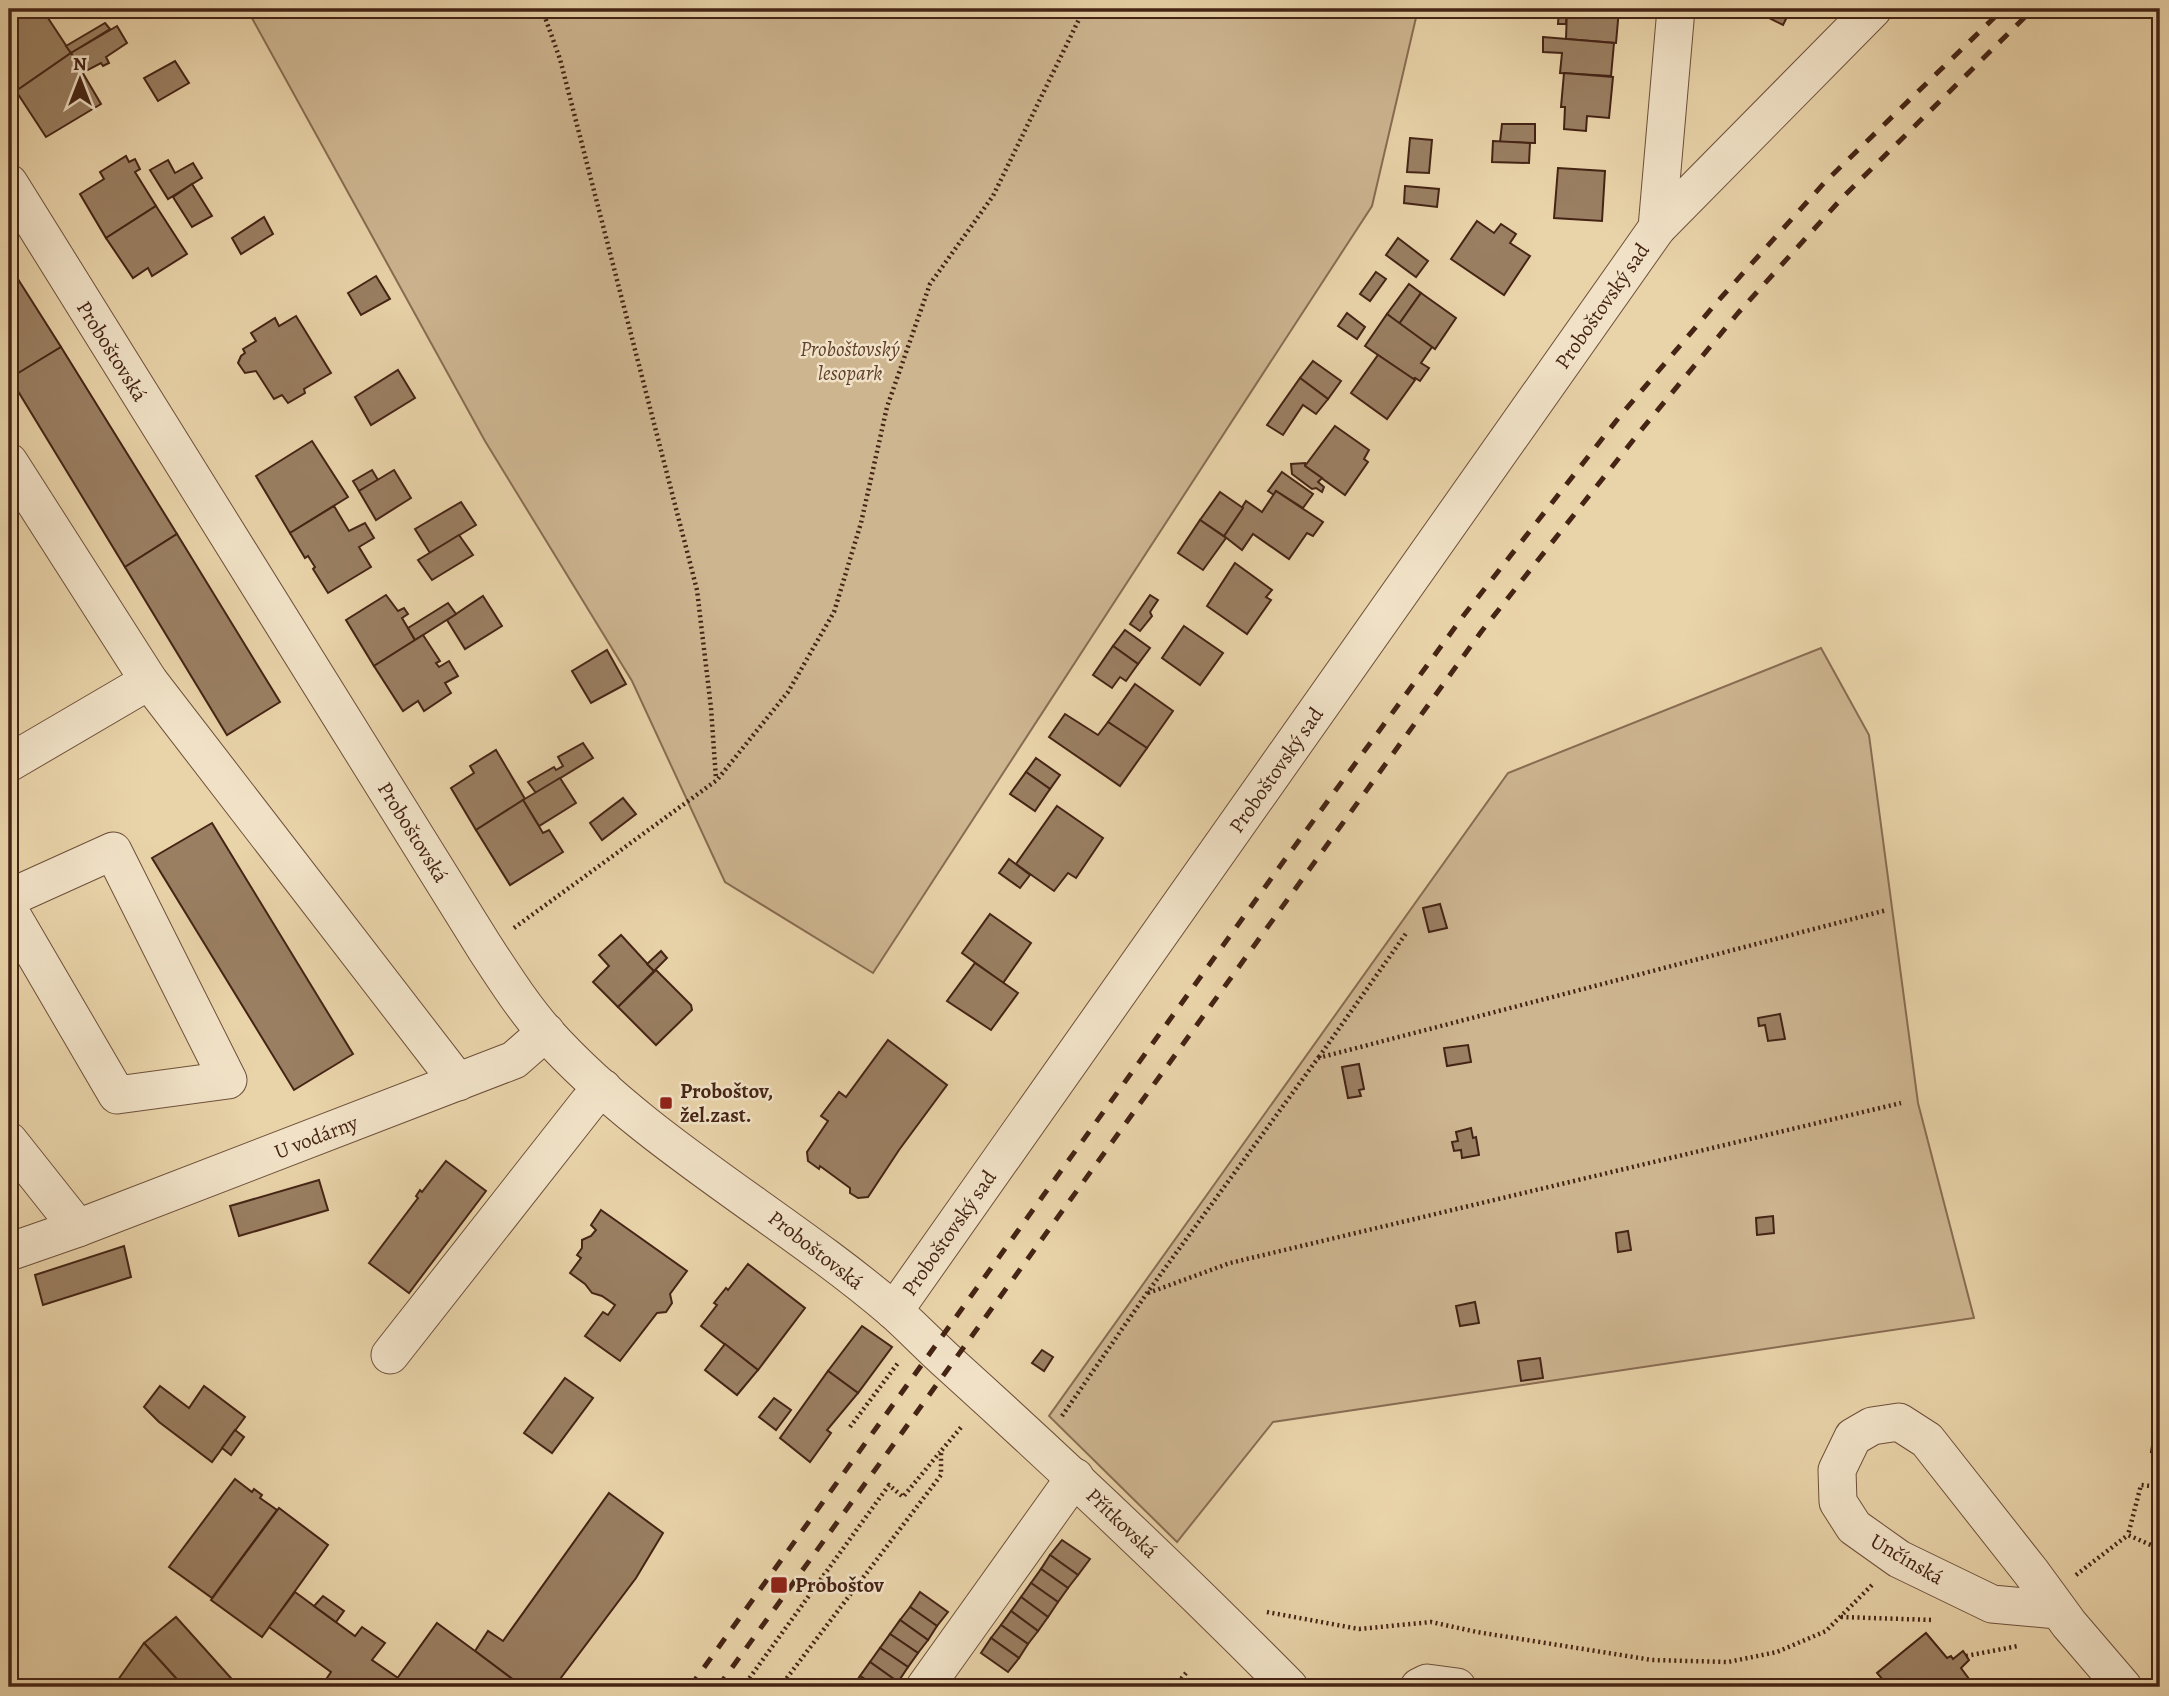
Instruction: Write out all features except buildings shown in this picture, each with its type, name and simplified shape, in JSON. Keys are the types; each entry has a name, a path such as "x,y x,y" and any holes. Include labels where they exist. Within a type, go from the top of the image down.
{"street":[{"name":"Proboštovský sad","path":"1657,228 1676,9"},
{"name":"Proboštovský sad","path":"907,1323 1657,228 1873,9"},
{"name":"Proboštovská","path":"9,183 485,948 546,1032 603,1088 649,1127 768,1213 907,1323 950,1364"},
{"path":"9,462 149,681 458,1082"},
{"path":"9,763 149,681"},
{"path":"9,898 113,851 228,1080 117,1095 9,910"},
{"name":"U vodárny","path":"9,1252 79,1228 513,1060 546,1032"},
{"path":"390,1355 588,1103 603,1088"},
{"path":"9,1141 79,1228"},
{"name":"Přítkovská","path":"950,1364 1075,1477 1289,1687"},
{"name":"Unčínská","path":"2057,1610 1992,1604 1899,1559 1854,1527 1838,1502 1837,1470 1853,1437 1872,1426 1899,1422 1927,1440 2031,1572 2057,1610 2123,1687"},
{"path":"925,1687 1075,1477"},
{"path":"1419,1687 1427,1683 1457,1687"}],"path":[{"path":"542,9 560,60 697,590 717,780"},
{"path":"485,948 717,780 788,692 834,612 861,523 887,407 929,285 993,196 1084,9"},
{"path":"1318,1058 1887,910"},
{"path":"1041,1446 1147,1293 1408,932"},
{"path":"1147,1293 1230,1263 1901,1103"},
{"path":"850,1426 907,1323"},
{"path":"743,1687 889,1485 903,1497 987,1396"},
{"path":"780,1687 941,1475 941,1451"},
{"path":"2090,1565 2128,1535 2141,1485 2160,1488"},
{"path":"2128,1535 2160,1549"},
{"path":"1222,1620 1248,1608 1359,1629 1431,1622 1652,1660 1728,1661 1777,1651 1826,1631 1899,1559"},
{"path":"1966,1656 2026,1645"},
{"path":"1174,1687 1186,1673"}],"green space":[{"name":"Proboštovský lesopark","path":"247,9 1418,9 1372,206 873,973 725,882 632,681 485,441"},
{"path":"1821,648 1869,735 1918,1103 1974,1318 1273,1422 1177,1542 1049,1416 1508,773"}],"railway":[{"path":"690,1687 1278,869 1464,615 1620,416 1718,301 1825,182 2003,9"},
{"path":"718,1687 1481,632 1738,313 1843,197 2033,9"}],"place":[{"name":"Proboštov, žel.zast.","path":"666,1103"},
{"name":"Proboštov","path":"779,1585"}]}
